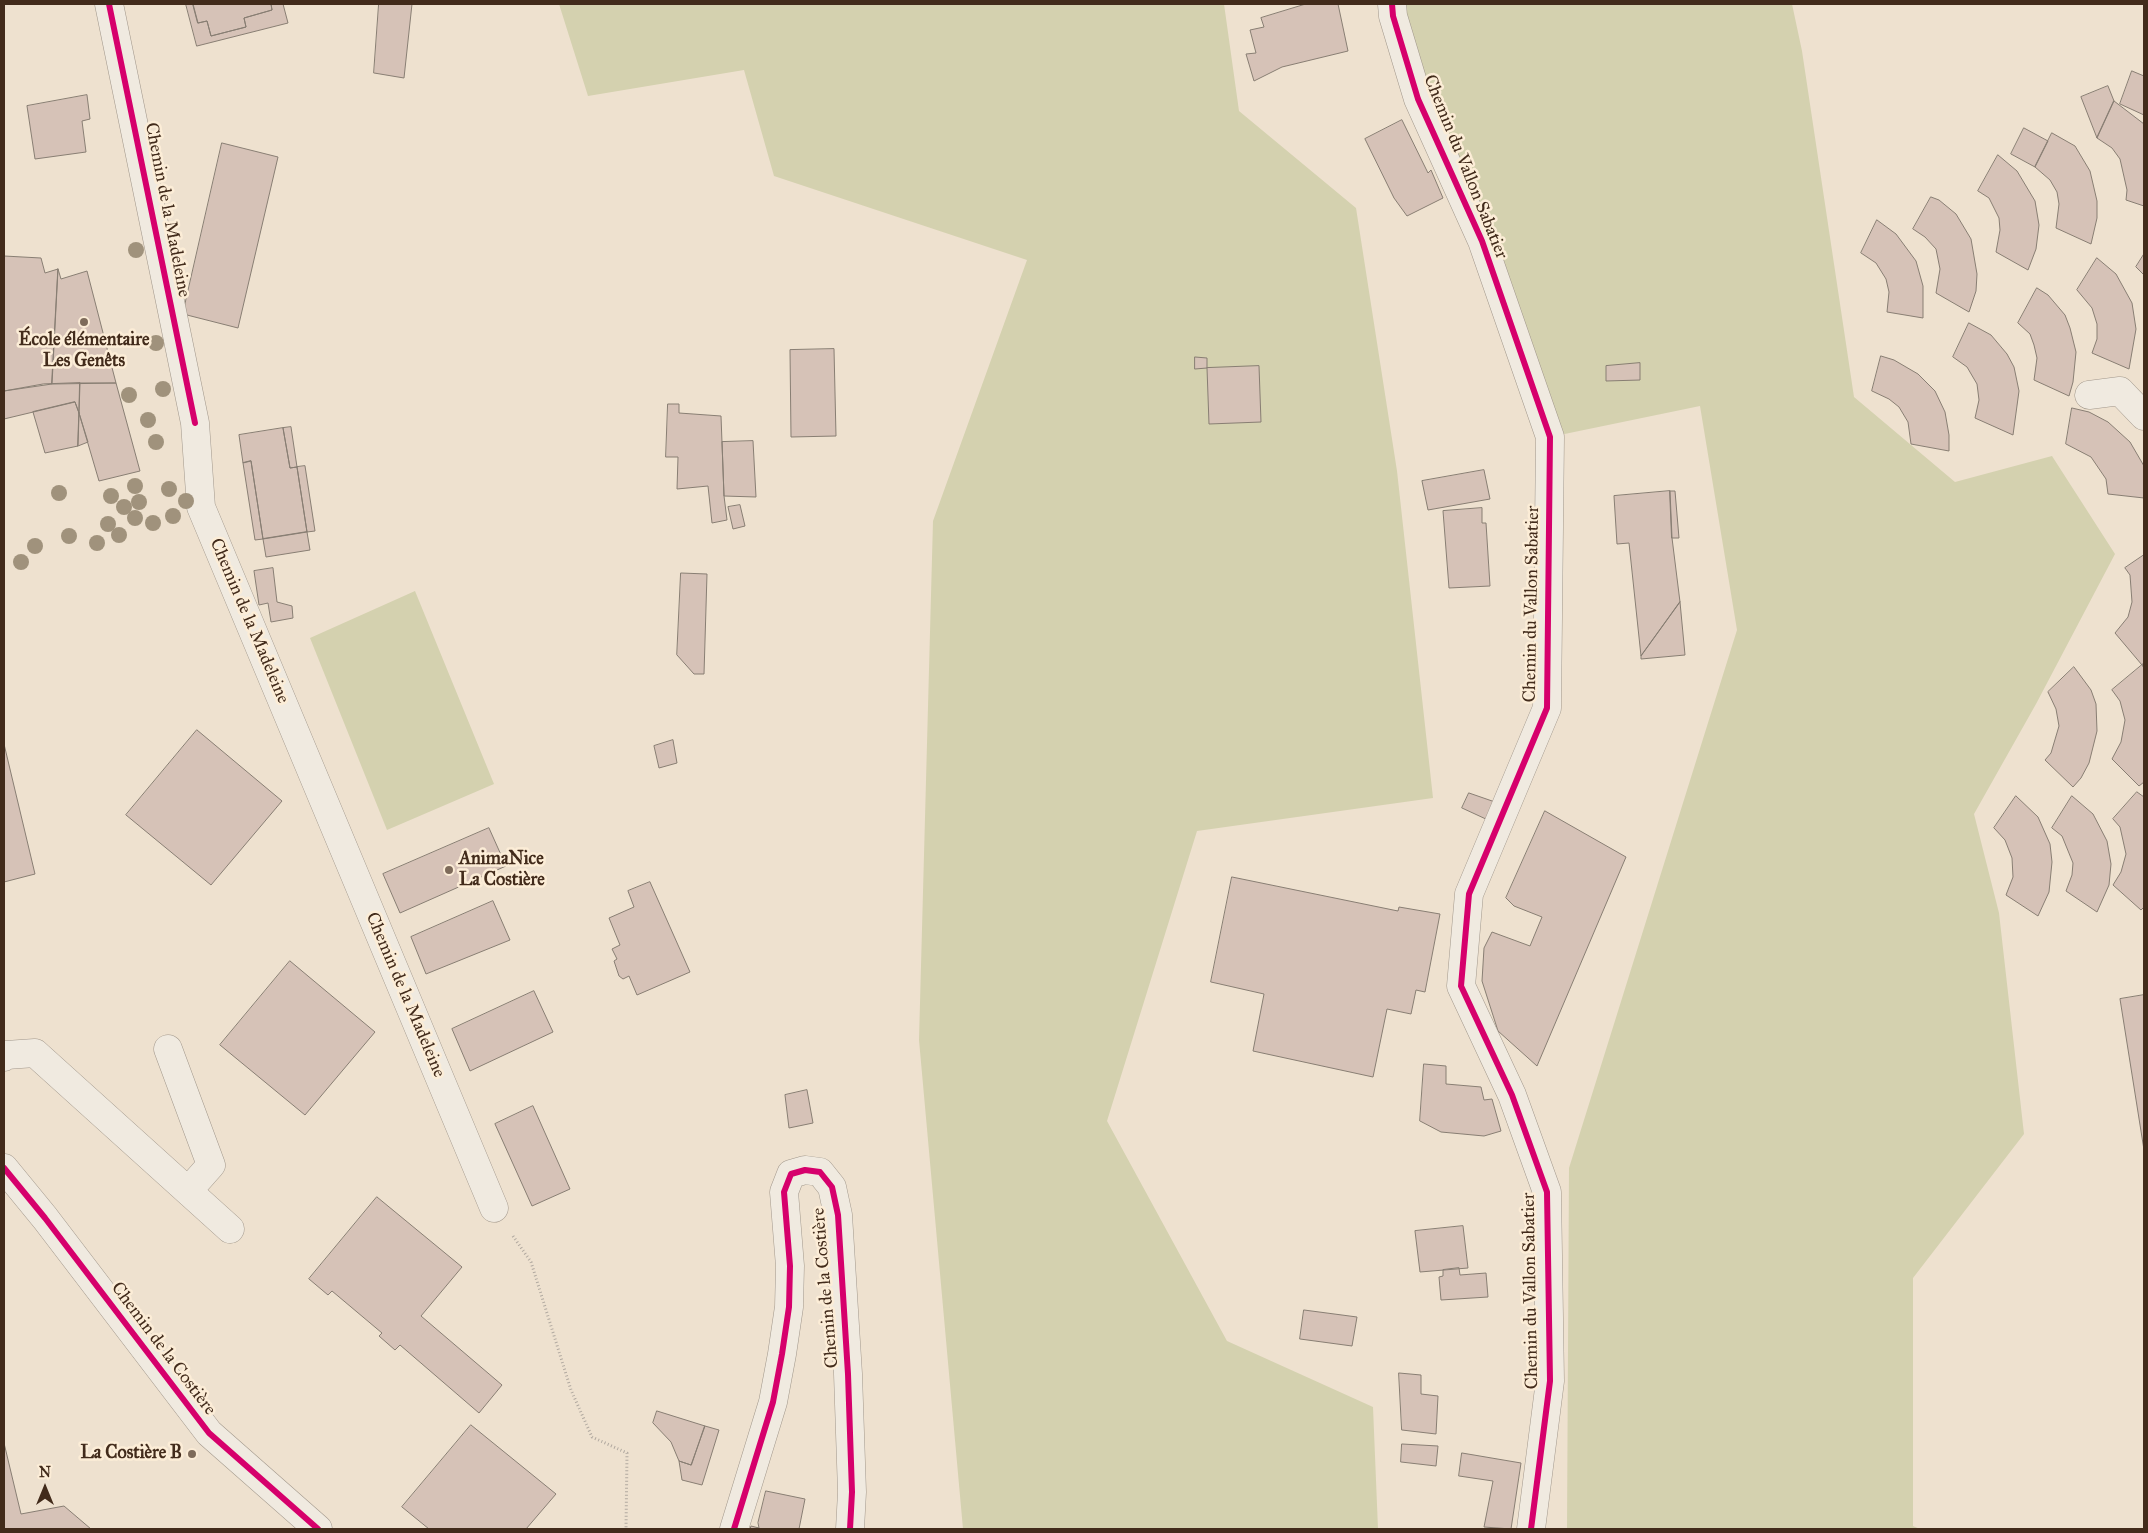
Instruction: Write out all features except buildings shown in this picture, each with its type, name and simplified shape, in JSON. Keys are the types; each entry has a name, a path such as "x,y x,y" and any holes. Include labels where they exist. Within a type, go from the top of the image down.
{"street":[{"name":"Chemin de la Madeleine","path":"110,4 195,423 201,507 494,1208"},
{"name":"Chemin du Vallon Sabatier","path":"1392,4 1393,16 1418,99 1482,241 1550,437 1547,708 1469,894 1461,986 1512,1095 1547,1192 1550,1381 1531,1529"},
{"path":"2090,395 2120,391 2144,416"},
{"path":"168,1049 211,1165 188,1191"},
{"path":"4,1057 6,1054 34,1053 230,1229"},
{"name":"Chemin de la Costière","path":"4,1168 45,1218 209,1433 318,1529"},
{"name":"Chemin de la Costière","path":"734,1529 773,1402 789,1307 790,1266 784,1192 791,1174 804,1170 820,1172 832,1187 838,1215 848,1374 852,1492 850,1529"}],"path":[{"path":"494,1208 531,1262 571,1390 592,1437 627,1453 626,1529"}],"shaded area":[{"path":"559,4 1224,4 1239,111 1356,208 1397,471 1433,798 1197,831 1107,1121 1227,1341 1373,1407 1378,1529 963,1529 919,1040 933,521 1027,260 774,176 744,70 588,96"},
{"path":"1392,4 1792,4 1802,51 1854,397 1955,482 2052,456 2115,554 2036,704 1974,814 1999,913 2024,1134 1913,1278 1913,1526 1920,1529 1567,1529 1569,1168 1737,630 1700,406 1550,437"},
{"path":"415,591 494,784 387,830 310,638"}],"cycle path":[{"path":"109,4 195,423"},
{"path":"1392,4 1393,16 1418,99 1482,241 1550,437 1547,708 1469,894 1461,986 1512,1095 1547,1192 1550,1381 1531,1529"},
{"path":"4,1168 45,1218 209,1433 318,1529"},
{"path":"734,1529 773,1402 789,1307 790,1266 784,1192 791,1174 805,1170 820,1172 832,1187 838,1215 848,1374 852,1492 850,1529"}],"place":[{"name":"École élémentaire Les Genêts","path":"84,322"},
{"name":"AnimaNice La Costière","path":"449,870"},
{"name":"La Costière B","path":"192,1454"}]}
